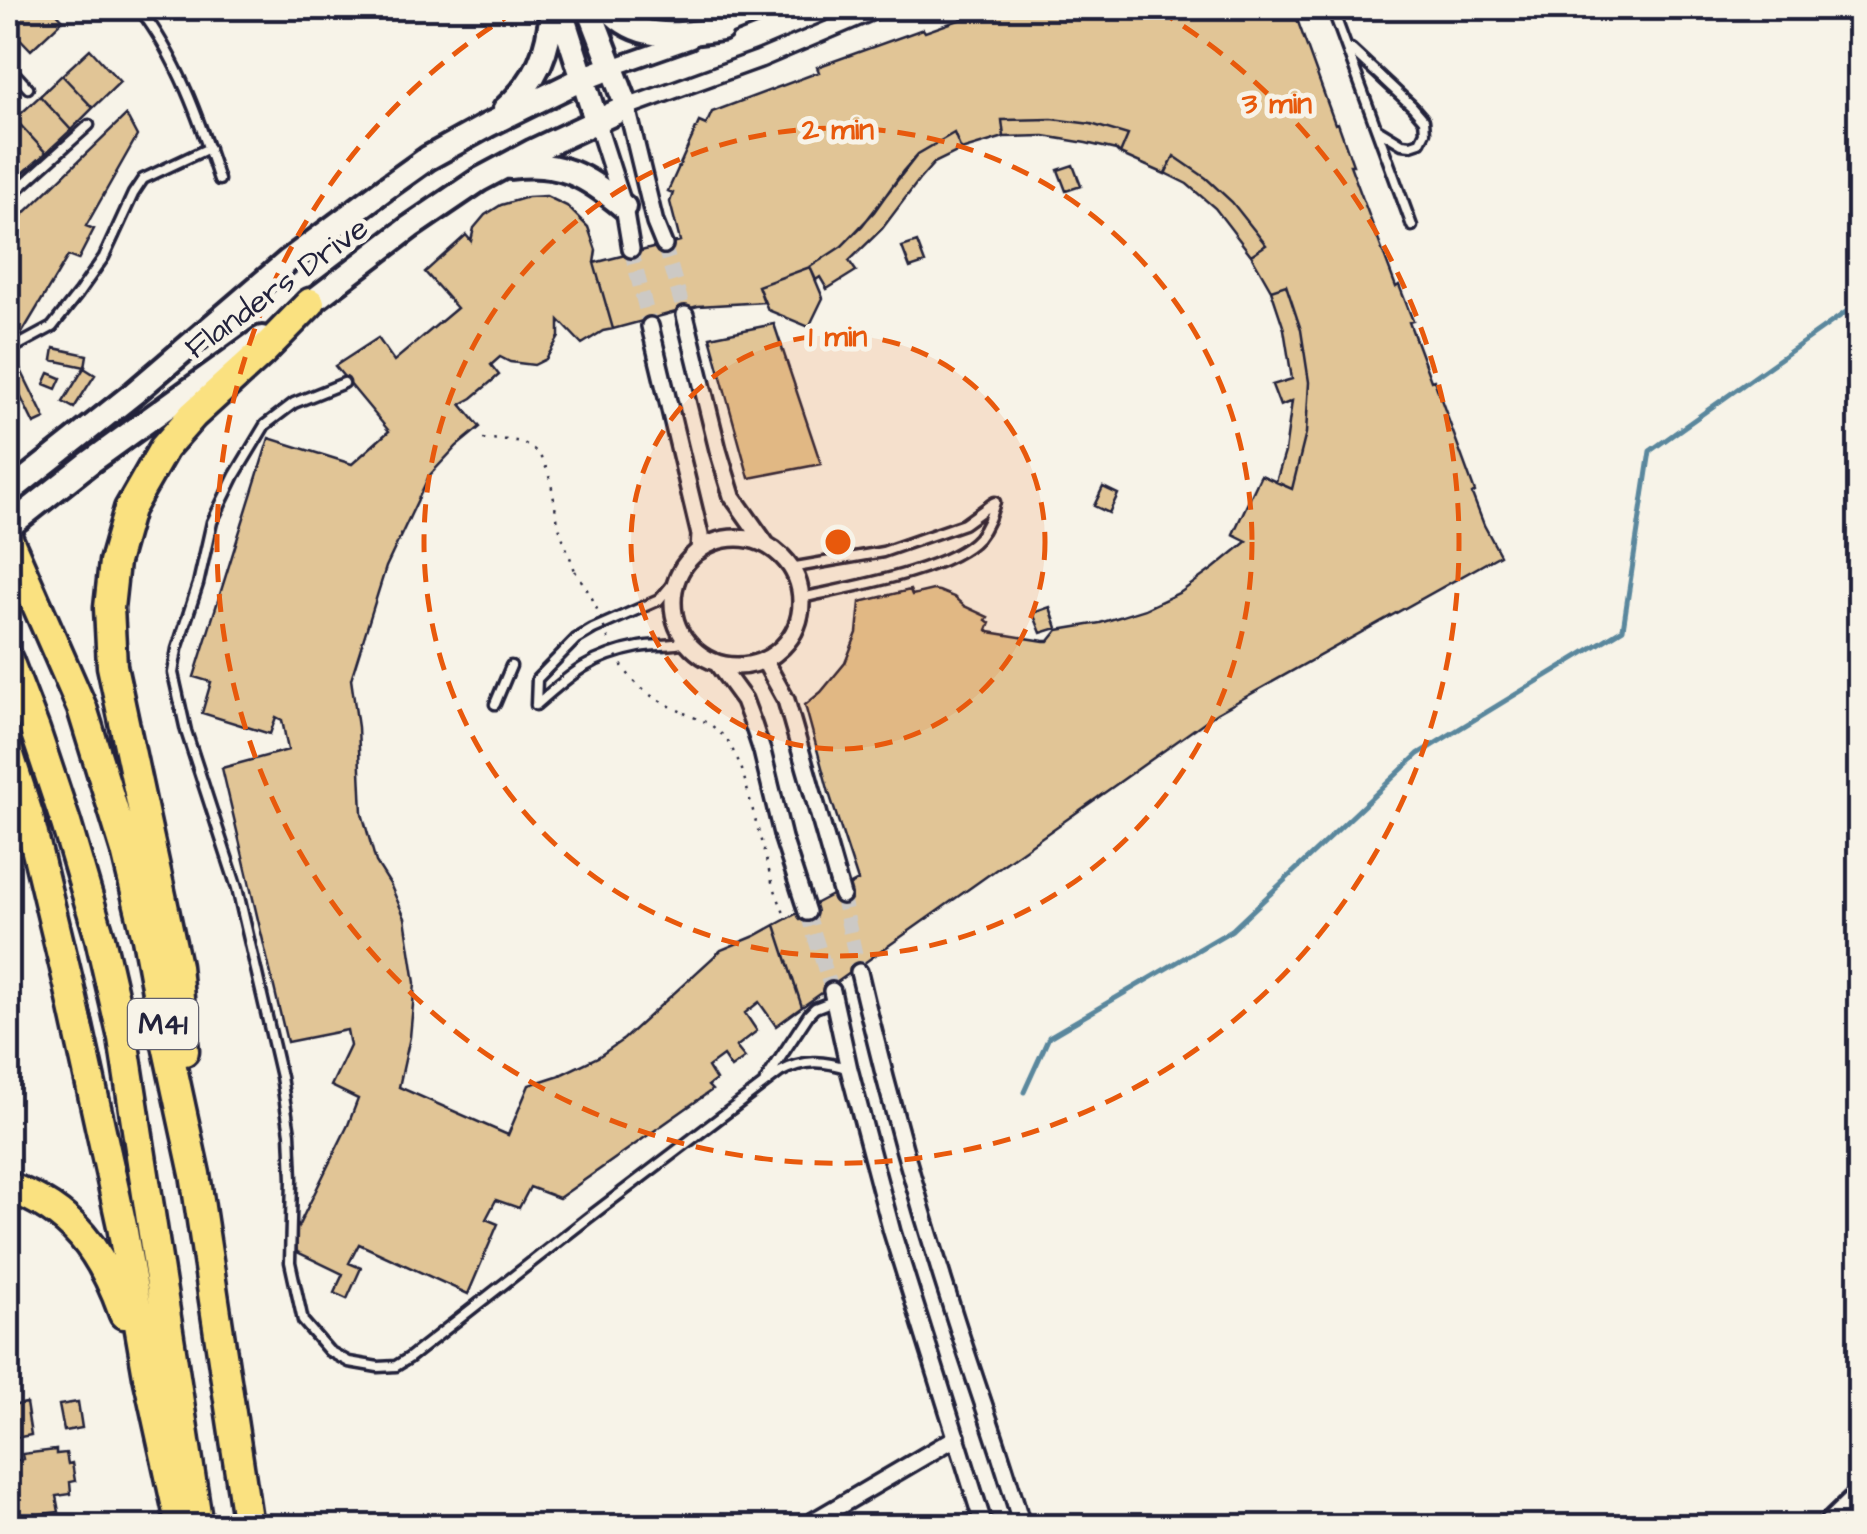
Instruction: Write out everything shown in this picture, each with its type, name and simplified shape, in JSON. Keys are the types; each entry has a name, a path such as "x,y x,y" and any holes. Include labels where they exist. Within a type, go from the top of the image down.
{"highway":[{"path":"196,1174 176,966 112,666 109,608 114,562 129,509 164,448 192,415 310,303"},
{"name":"M41","path":"8,540 82,708 126,851 196,1174 248,1526"},
{"name":"M41","path":"8,660 66,823 100,938 123,1038 198,1526"},
{"path":"8,752 28,814 85,1059 181,1526"},
{"path":"8,1186 57,1213 94,1248 110,1274 148,1376"}],"street":[{"path":"556,8 624,207 631,250"},
{"path":"488,124 521,94 541,65 556,8"},
{"path":"589,8 627,107 664,245"},
{"path":"608,8 628,26 651,34 720,29"},
{"path":"613,67 775,8"},
{"path":"627,107 880,8"},
{"name":"Flanders Drive","path":"8,492 134,393 288,261 428,158 488,124 613,67"},
{"name":"Flanders Drive","path":"8,527 39,500 479,180 627,107"},
{"path":"504,168 528,164 574,172 598,185 624,207"},
{"path":"685,314 732,496 768,548"},
{"path":"650,326 700,534 699,551"},
{"path":"730,538 754,540 784,559 797,579 801,598 800,615 784,646 764,660 741,666 717,663 687,642 676,622 674,588 683,567 699,551 730,538"},
{"path":"764,660 794,724 842,895"},
{"path":"717,663 744,700 753,724 807,912"},
{"path":"859,972 916,1192 1022,1526"},
{"path":"832,996 892,1232 984,1526"},
{"path":"805,1526 957,1437"},
{"path":"1824,1526 1860,1491"}],"lane":[{"path":"139,8 180,74 219,180"},
{"path":"1332,8 1412,226"},
{"path":"1348,46 1412,106 1424,120 1425,132 1420,142 1411,145 1402,144 1377,128"},
{"path":"8,66 28,88"},
{"path":"8,198 89,126"},
{"path":"8,346 15,347 52,327 104,257 143,179 209,148"},
{"path":"344,383 294,403 265,425 249,451 212,522 198,584 176,648 173,673 186,731 237,888 281,1077 290,1133 290,1262 303,1321 329,1351 349,1362 378,1368 396,1366 780,1072 817,1060 849,1069"},
{"path":"790,568 883,552 964,524 995,502 976,540 944,560 900,576 801,598"},
{"path":"678,578 659,600 576,639 537,679 536,705 600,656 687,642"},
{"path":"495,704 511,666"},
{"path":"760,1089 809,1014 832,996"}],"path":[{"path":"483,439 515,440 532,447 543,464 552,487 558,525 575,570 611,648 638,686 660,702 710,724 727,740 741,766 772,882 786,916"}],"building":[{"path":"8,8 52,8 63,20 31,50 8,26"},
{"path":"993,8 1293,8 1396,287 1399,285 1413,321 1409,322 1431,381 1434,380 1475,492 1472,494 1500,555 1217,713 802,1007 775,925 858,881 805,705 845,663 857,633 860,602 910,590 912,595 939,591 988,617 989,632 1044,641 1049,641 1058,630 1100,623 1145,609 1181,592 1247,541 1233,534 1261,475 1292,489 1306,433 1309,382 1301,330 1286,285 1271,290 1251,255 1266,245 1232,202 1206,178 1174,156 1165,174 1120,154 1128,135 1091,124 1052,119 1002,120 1004,137 961,150 954,133 918,154 874,212 842,246 810,267 758,286 764,302 698,306 613,329 594,263 680,241 670,202 673,193 668,191 699,122 706,125 712,112 819,72 817,67"},
{"path":"90,49 120,82 93,108 62,75"},
{"path":"62,75 93,108 71,130 40,96"},
{"path":"40,96 71,130 46,153 15,119"},
{"path":"126,115 137,136 86,226 94,229 78,260 68,256 19,338 8,320 8,229"},
{"path":"15,119 46,153 22,174 8,158 8,126"},
{"path":"1052,119 1091,124 1128,135 1120,154 1044,136 1004,137 1002,120"},
{"path":"954,133 961,150 934,163 919,180 882,229 849,261 856,271 827,289 820,277 816,280 810,267 842,246 862,226 918,154"},
{"path":"1174,156 1232,202 1266,245 1251,255 1215,208 1187,184 1165,173"},
{"path":"8,158 22,174 8,188"},
{"path":"1073,165 1081,186 1066,191 1058,170"},
{"path":"546,196 567,206 588,227 613,329 582,344 559,320 559,337 546,359 534,365 500,357 491,365 499,375 461,404 480,427 429,476 386,567 351,679 358,727 362,813 376,862 405,918 415,983 410,1037 399,1087 508,1135 529,1085 598,1057 624,1039 721,950 775,925 802,1007 776,1026 759,1002 745,1013 757,1031 736,1047 745,1058 731,1068 723,1056 708,1067 716,1080 708,1086 712,1090 559,1198 530,1187 519,1208 496,1200 486,1219 498,1224 468,1294 359,1244 349,1263 361,1268 347,1299 334,1293 343,1274 297,1252 295,1233 358,1099 331,1086 350,1046 347,1030 287,1042 222,768 288,750 282,720 276,717 270,734 202,713 211,682 194,677 269,438 352,464 389,431 335,366 378,338 394,361 457,308 425,272 466,235 471,241 474,228 485,215 501,205"},
{"path":"917,242 925,263 910,268 902,247"},
{"path":"810,267 823,298 809,327 768,310 758,286"},
{"path":"1286,285 1301,330 1309,382 1306,433 1292,489 1276,482 1285,452 1292,401 1280,406 1272,385 1292,379 1284,329 1271,290"},
{"path":"774,324 821,464 749,478 710,337"},
{"path":"54,348 87,355 85,367 52,360"},
{"path":"20,368 45,419 34,424 9,373"},
{"path":"84,368 95,375 74,408 63,402"},
{"path":"49,373 61,378 56,389 44,384"},
{"path":"1103,487 1118,494 1109,513 1094,506"},
{"path":"1050,607 1057,628 1041,633 1033,613"},
{"path":"8,1290 15,1331 8,1332"},
{"path":"78,1402 82,1428 64,1431 59,1405"},
{"path":"26,1403 31,1435 15,1438 11,1406"},
{"path":"56,1450 56,1454 66,1453 68,1464 72,1463 75,1481 70,1482 71,1494 56,1496 59,1512 41,1514 43,1526 8,1526 8,1462 23,1459 22,1454"}],"waterway":[{"path":"1024,1092 1049,1037 1232,930 1418,754 1623,629 1650,451 1860,302"}],"tunnel":[{"path":"664,245 685,315"},
{"path":"631,249 650,326"},
{"path":"842,895 859,972"},
{"path":"807,912 832,991"}]}
